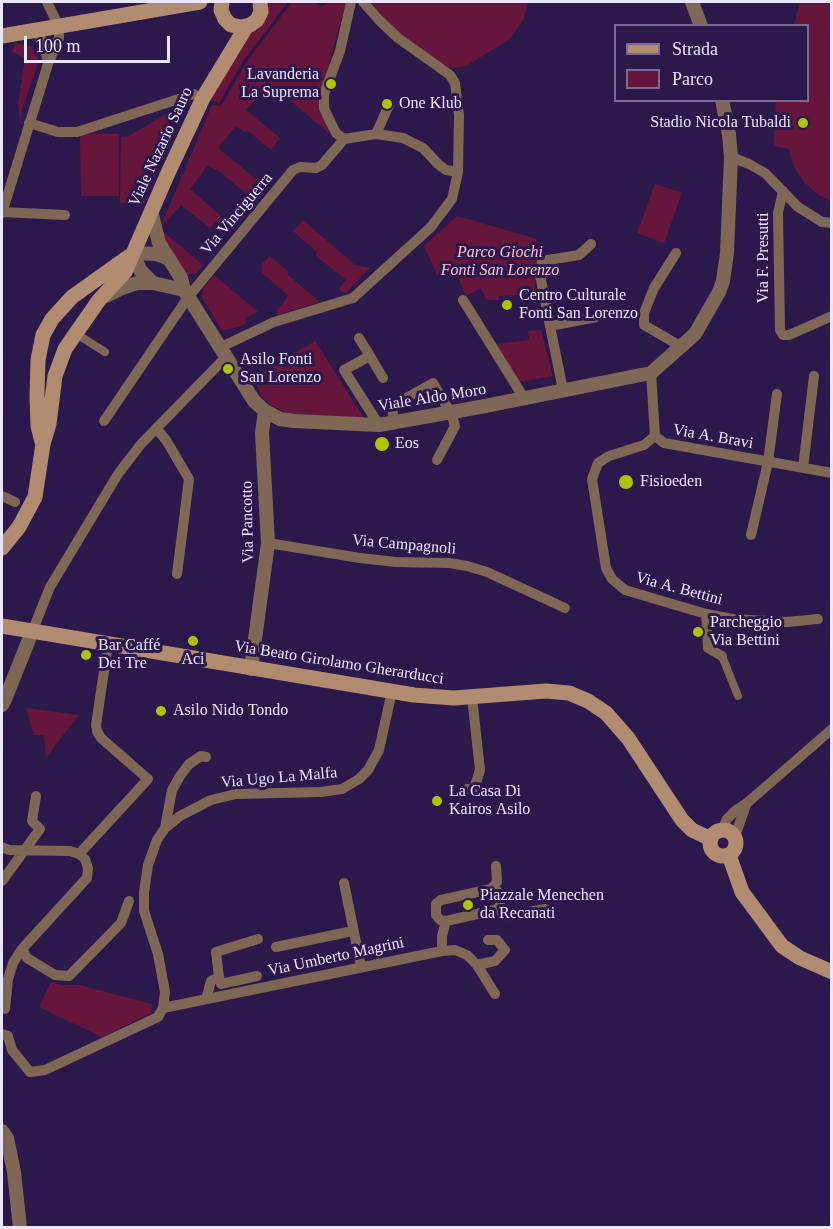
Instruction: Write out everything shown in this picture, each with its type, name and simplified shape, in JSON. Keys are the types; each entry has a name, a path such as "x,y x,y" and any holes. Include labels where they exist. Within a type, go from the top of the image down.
{"main road":[{"path":"222,2 221,10 226,20 227,47 222,64"},
{"name":"Viale Nazario Sauro","path":"2,548 19,527 35,497 43,444 49,424 55,376 65,349 99,300 125,272 203,98 246,27 254,23 259,16 261,2"},
{"path":"2,36 194,3 236,27 246,27"},
{"name":"Viale Nazario Sauro","path":"43,444 37,395 38,360 43,335 52,319 72,297 133,254"},
{"name":"Via Beato Girolamo Gherarducci","path":"3,625 32,632 251,669 442,698 557,691 569,693 588,701 606,713 628,738 682,820 692,830 722,835"},
{"path":"722,835 736,840 735,849 729,855 717,854 711,848 722,835"},
{"path":"729,855 741,892 782,946 800,958 831,972"}],"street":[{"path":"47,2 59,27 59,38 4,193 2,212 65,215"},
{"path":"351,2 340,51 324,94 324,108 336,133 344,140 376,134 403,138 423,148 446,170 458,172"},
{"path":"2,705 50,587 118,474 224,351 274,322 353,298 430,227 452,199 458,172 459,115 455,83 450,75 398,38 363,2"},
{"path":"692,2 700,24"},
{"path":"37,30 45,48 48,64"},
{"path":"29,123 58,132 77,132 194,94"},
{"path":"651,373 695,334 711,308 723,281 730,215 731,157 722,102"},
{"path":"376,134 388,105"},
{"name":"Via Vinciguerra","path":"104,420 187,293 293,170 300,167 316,168 322,165 344,140"},
{"name":"Via F. Presutti","path":"731,157 765,173 783,191 777,213 780,330 783,335 789,335 831,316"},
{"path":"783,191 798,207 822,222 831,223"},
{"name":"Viale Aldo Moro","path":"151,212 159,243 167,258 254,401 265,411 280,419 294,422 379,425 651,373"},
{"path":"563,390 540,275 542,261 579,255 591,244"},
{"path":"676,253 654,288 644,313 644,325 682,346"},
{"path":"153,283 140,270 133,254 156,254 167,258"},
{"path":"99,300 137,283 153,283 187,293"},
{"path":"463,300 524,398"},
{"path":"550,326 596,317"},
{"path":"75,333 105,352"},
{"path":"359,338 383,378"},
{"path":"370,356 344,370 379,425"},
{"name":"Via A. Bravi","path":"651,373 655,436 664,443 831,473"},
{"path":"803,468 814,376"},
{"path":"394,422 392,406 433,383 450,412 455,426 437,460"},
{"path":"751,535 768,462 777,394"},
{"name":"Via Pancotto","path":"251,669 268,543 262,434 265,411"},
{"path":"156,428 166,440 189,479 177,574"},
{"name":"Via A. Bettini","path":"655,436 644,446 609,456 598,463 592,479 606,567 612,579 624,590 706,614 763,621 818,620"},
{"path":"2,496 15,502"},
{"name":"Via Campagnoli","path":"268,543 360,558 466,566 488,572 565,608"},
{"path":"706,614 708,648 722,656 738,696"},
{"path":"79,854 148,779 101,738 97,731 96,724 108,644"},
{"name":"Via Ugo La Malfa","path":"161,1012 165,992 158,954 144,911 144,892 148,865 157,840 165,828 180,816 211,800 236,794 321,792 342,789 359,779 368,770 380,750 392,691"},
{"path":"466,789 474,789 480,770 472,697"},
{"path":"722,835 747,803 831,729"},
{"path":"165,828 172,790 180,776 189,764 201,756 206,757"},
{"path":"2,881 15,865 22,850 40,829 32,821 36,796"},
{"path":"2,847 9,850 70,851 85,859 88,868 87,878 13,963 8,979 5,1009"},
{"path":"490,889 497,882 496,866"},
{"path":"344,883 361,967"},
{"path":"490,889 497,891 501,901 500,907 495,910 446,921 440,920 435,909 436,904 441,900 490,889"},
{"path":"22,950 27,958 40,968 55,975 69,976 121,923 129,901"},
{"path":"495,910 508,916 545,909"},
{"path":"442,951 442,936 446,921"},
{"path":"276,947 353,931"},
{"path":"257,976 220,984 216,952 258,939"},
{"path":"477,965 495,961 505,950 497,940 488,940"},
{"name":"Via Umberto Magrini","path":"2,1034 8,1036 12,1050 30,1071 45,1070 161,1012 206,999 442,951 455,950 467,955 477,965 495,994"},
{"path":"206,999 211,981 219,977"},
{"path":"2,1131 6,1138 14,1172 20,1227"}],"green space":[{"path":"268,2 288,2 243,61 219,103 210,99 246,35 266,13"},
{"path":"292,2 313,2 321,7 331,2 346,2 320,96 321,112 329,133 281,93 277,95 266,88 246,110 280,138 271,150 247,130 245,132 236,126 218,148 267,188 256,202 217,169 208,165 190,189 221,216 210,228 181,205 160,228 212,105 220,106 224,101 248,60"},
{"path":"371,2 528,2 524,19 510,39 466,66 451,68 437,61 404,37"},
{"name":"Stadio Nicola Tubaldi","path":"800,2 831,2 831,201 817,194 804,182 794,167 789,149 774,146 776,102 809,102 809,24 794,24"},
{"path":"15,43 32,47 38,58 20,121 18,104 25,59 12,51"},
{"path":"186,102 144,203 120,203 121,137 129,136"},
{"path":"80,134 119,134 119,196 81,196"},
{"path":"655,184 682,193 664,243 637,233"},
{"name":"Parco Giochi Fonti San Lorenzo","path":"457,216 537,239 535,294 499,296 499,300 487,300 480,288 466,296 453,268 438,276 424,246"},
{"path":"303,220 355,265 370,268 345,294 339,289 346,280 316,256 317,252 293,231"},
{"path":"161,230 203,265 196,274 186,274 167,245"},
{"path":"270,256 320,302 277,315 277,310 289,296 262,273 262,263"},
{"path":"214,275 258,312 246,317 245,324 222,331 202,297 203,289"},
{"path":"541,330 553,376 519,382 497,344 529,340 528,331"},
{"path":"315,341 364,418 290,414 272,406 263,398 252,378"},
{"path":"26,708 79,715 46,757 44,735 34,735"},
{"path":"51,982 61,985 79,985 152,1004 151,1013 102,1037 39,1007"}],"place":[{"name":"Lavanderia La Suprema","path":"331,84"},
{"name":"One Klub","path":"387,104"},
{"name":"Stadio Nicola Tubaldi","path":"803,123"},
{"name":"Centro Culturale Fonti San Lorenzo","path":"507,305"},
{"name":"Asilo Fonti San Lorenzo","path":"228,369"},
{"name":"Eos","path":"382,444"},
{"name":"Fisioeden","path":"626,482"},
{"name":"Parcheggio Via Bettini","path":"698,632"},
{"name":"Aci","path":"193,641"},
{"name":"Bar Caffé Dei Tre","path":"86,655"},
{"name":"Asilo Nido Tondo","path":"161,711"},
{"name":"La Casa Di Kairos Asilo","path":"437,801"},
{"name":"Piazzale Menechen da Recanati","path":"468,905"}]}
